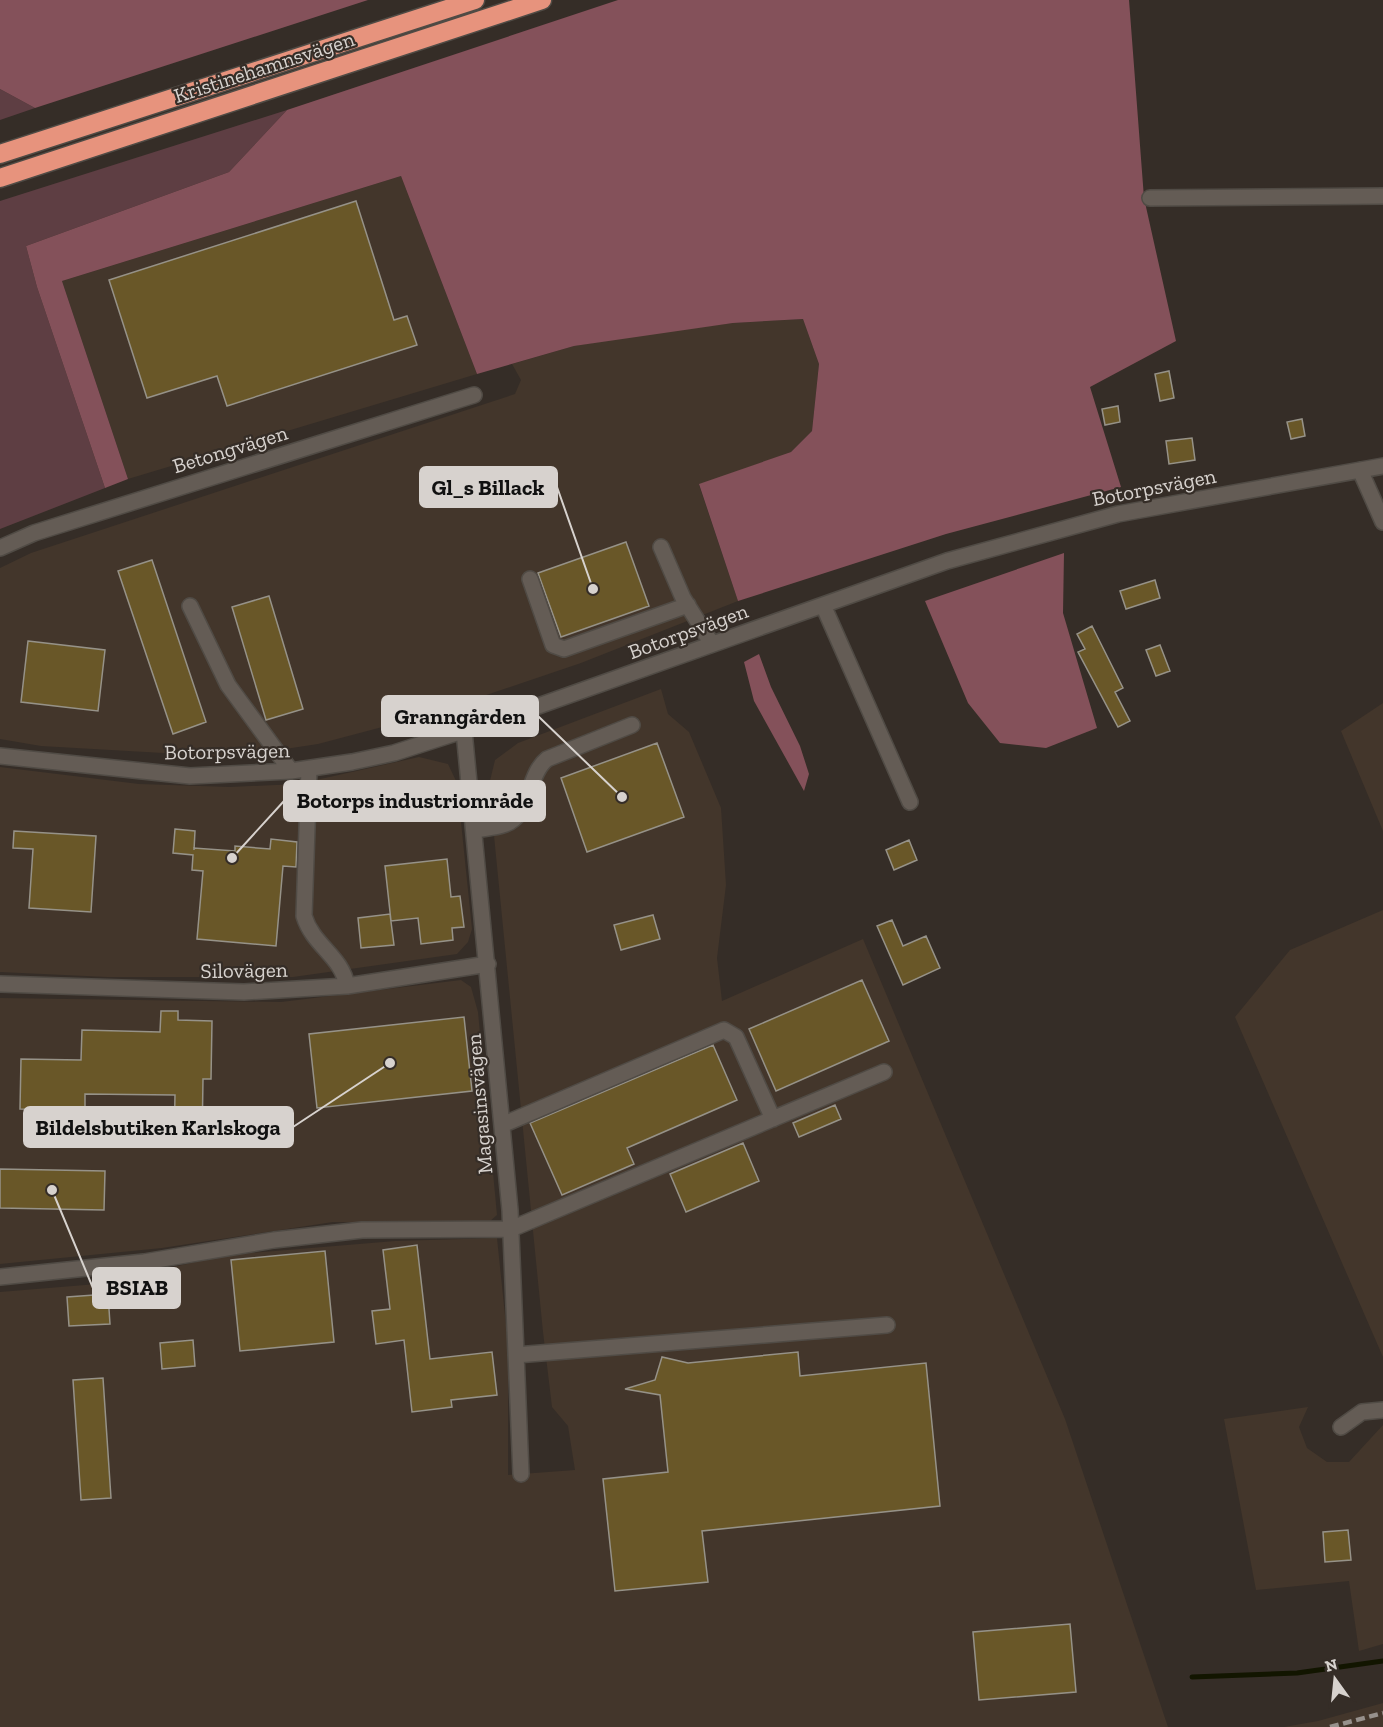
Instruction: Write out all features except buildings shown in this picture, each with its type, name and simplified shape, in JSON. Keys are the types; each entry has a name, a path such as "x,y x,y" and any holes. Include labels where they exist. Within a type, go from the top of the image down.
{"highway":[{"name":"Kristinehamnsvägen","path":"0,154 475,0"},
{"name":"Kristinehamnsvägen","path":"0,178 542,0"}],"street":[{"path":"0,142 22,147"},
{"path":"1150,198 1383,196"},
{"name":"Betongvägen","path":"0,548 34,533 474,395"},
{"name":"Botorpsvägen","path":"0,756 190,776 309,769 394,753 464,731 947,561 1108,516 1383,466"},
{"path":"1360,470 1383,522"},
{"path":"661,547 688,605 712,644"},
{"path":"530,579 553,645 564,649 688,605"},
{"path":"823,605 910,802"},
{"path":"190,606 228,685 291,771"},
{"path":"475,830 505,825 516,817 527,801 537,767 547,759 632,725"},
{"name":"Magasinsvägen","path":"464,731 488,964 511,1229 521,1474"},
{"path":"309,769 304,916 308,930 345,972 347,986"},
{"name":"Silovägen","path":"0,984 199,992 347,986 488,964"},
{"path":"502,1125 724,1030 736,1037 773,1119"},
{"path":"0,1277 144,1262 274,1240 362,1230 511,1229 884,1072"},
{"path":"516,1355 887,1325"},
{"path":"1341,1427 1362,1412 1383,1410"}],"shaded area":[{"path":"0,0 368,0 35,108 0,89"},
{"path":"618,0 1129,0 1144,198 1176,341 1090,387 1121,487 946,534 738,601 699,484 791,452 812,431 819,364 803,319 733,323 574,346 477,374 401,176 62,281 128,479 105,488 37,287 26,246 229,172 287,110"},
{"path":"0,89 35,108 0,120"},
{"path":"287,110 229,172 26,246 37,287 105,488 0,529 0,201"},
{"path":"401,176 477,374 128,479 62,281"},
{"path":"803,319 819,364 812,431 791,452 699,485 738,601 581,663 424,716 318,744 233,757 41,746 0,739 0,568 31,553 515,394 521,380 512,364 574,346 652,333 733,323"},
{"path":"1064,553 1063,613 1097,728 1046,748 1000,743 968,703 925,601"},
{"path":"759,654 771,687 800,746 809,774 804,791 754,701 744,662"},
{"path":"661,689 668,714 689,732 721,808 726,885 717,958 722,1001 863,939 1065,1419 1168,1727 0,1727 0,1292 97,1284 227,1255 395,1241 497,1238 508,1344 508,1475 575,1470 568,1426 552,1407 489,785 495,760 518,743"},
{"path":"1383,703 1383,831 1341,731"},
{"path":"419,757 448,764 457,783 472,929 468,942 457,954 293,977 107,977 0,972 0,767 139,784 230,787 298,784"},
{"path":"1383,910 1383,1357 1235,1017 1290,950"},
{"path":"461,980 471,987 478,1012 497,1215 489,1222 333,1222 162,1248 0,1264 0,998 281,1002"},
{"path":"1308,1407 1299,1427 1307,1448 1327,1462 1349,1462 1383,1425 1383,1644 1359,1651 1349,1581 1256,1590 1224,1419"},
{"path":"1383,1703 1383,1727 1284,1727 1318,1721"}],"waterway":[{"path":"1192,1677 1297,1673 1383,1661"}],"railway":[{"path":"1330,1727 1383,1713"}],"place":[{"name":"Gl_s Billack","path":"593,589"},
{"name":"Granngården","path":"622,797"},
{"name":"Botorps industriområde","path":"232,858"},
{"name":"Bildelsbutiken Karlskoga","path":"390,1063"},
{"name":"BSIAB","path":"52,1190"}]}
